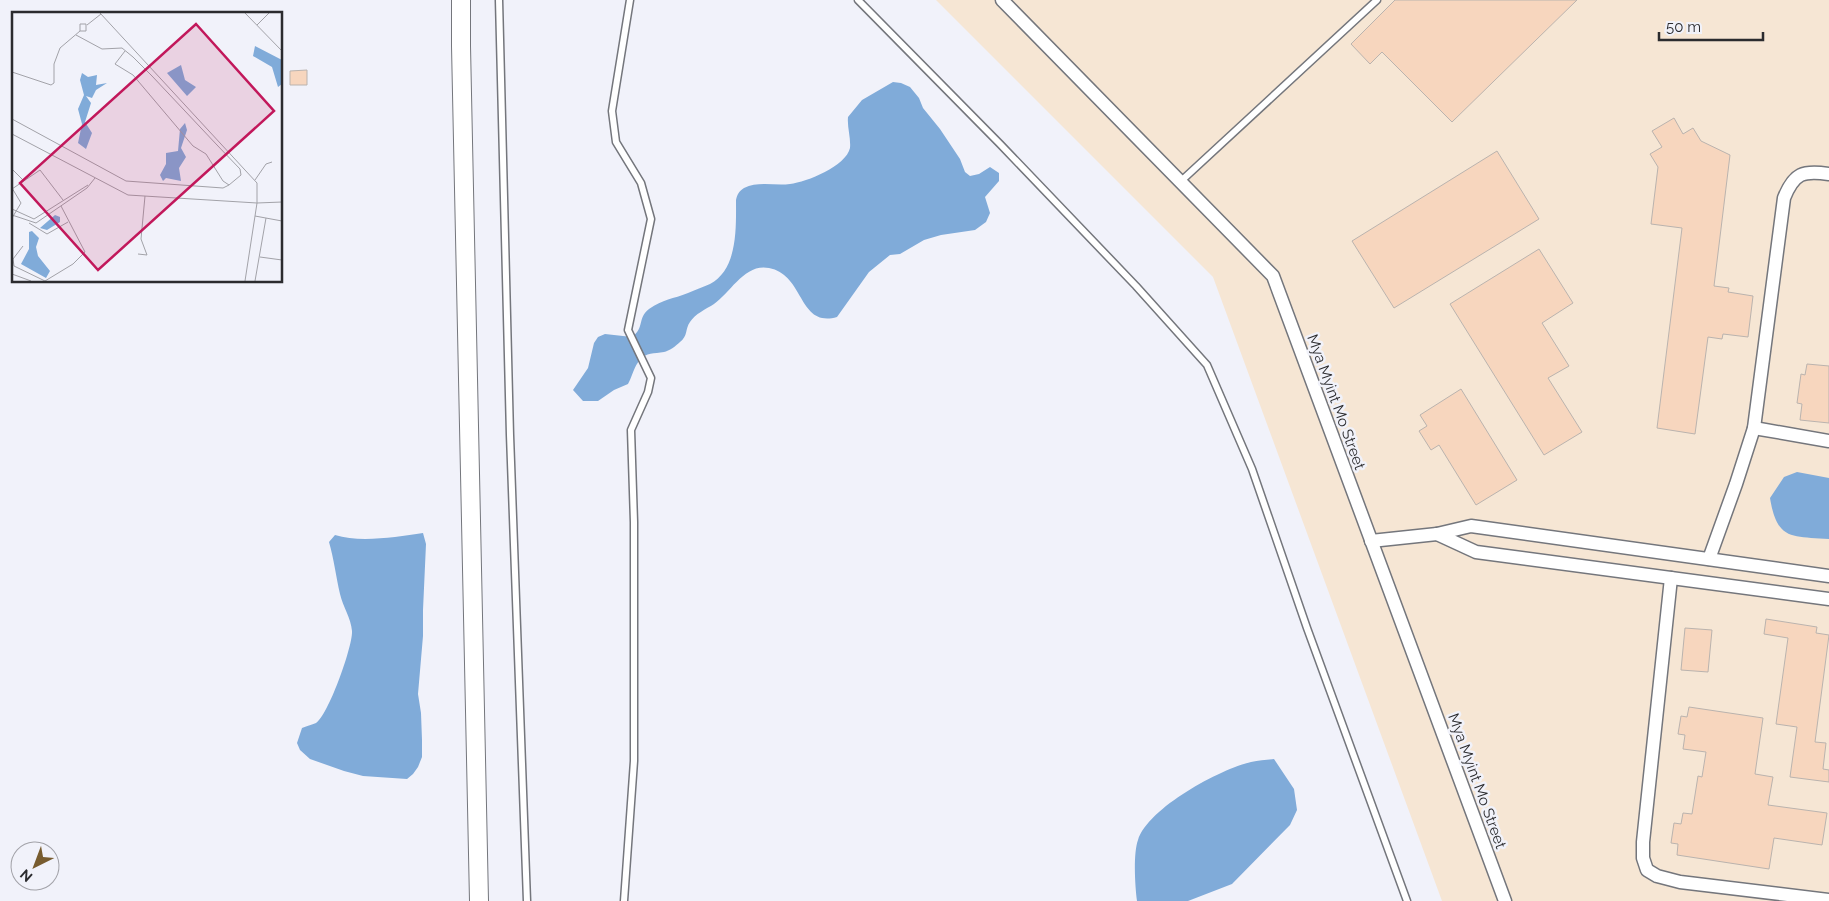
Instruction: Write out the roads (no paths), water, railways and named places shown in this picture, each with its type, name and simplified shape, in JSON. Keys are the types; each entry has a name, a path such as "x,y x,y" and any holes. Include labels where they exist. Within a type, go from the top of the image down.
{"main road":[{"path":"461,0 480,901"}],"street":[{"name":"Mya Myint Mo Street","path":"1002,0 1273,276 1504,901"},
{"path":"1709,559 1754,428 1784,198 1790,185 1798,176 1810,171 1829,174"},
{"path":"1754,428 1829,441"},
{"path":"1371,541 1437,534 1471,526 1829,576"},
{"path":"1437,534 1476,552 1829,599"},
{"path":"1671,578 1644,842 1643,858 1647,870 1657,876 1680,882 1796,899 1829,900"}],"lane":[{"path":"499,0 510,425 527,901"},
{"path":"624,901 634,761 634,532 631,430 648,392 651,378 628,330 651,219 642,183 616,142 612,111 630,0"},
{"path":"858,0 1136,286 1207,365 1252,469 1307,628 1407,901"},
{"path":"1180,182 1378,0"}],"water":[{"path":"893,82 910,87 919,98 923,108 960,159 965,172 970,176 979,174 990,167 999,173 999,181 985,197 990,213 986,222 975,230 941,235 924,240 900,254 890,255 869,272 837,317 824,318 815,315 789,280 781,273 769,268 753,270 739,280 714,304 692,319 683,340 677,345 666,351 642,357 636,365 628,384 614,390 598,401 583,401 573,390 588,368 594,343 598,337 605,334 632,337 636,334 645,312 649,309 664,301 710,284 719,277 731,258 734,247 736,200 740,192 744,188 755,185 797,183 834,167 847,155 850,148 848,117 862,100"},
{"path":"1797,472 1829,478 1829,539 1788,534 1777,522 1770,498 1784,477"},
{"path":"423,533 426,544 423,636 418,694 421,713 422,757 418,767 407,779 363,776 310,759 300,750 297,743 302,728 316,723 327,708 344,665 352,631 340,594 329,542 335,535 367,539"},
{"path":"1274,759 1294,789 1297,810 1290,825 1232,884 1188,901 1137,901 1136,846 1144,828 1156,815 1170,803 1204,781 1238,766 1260,760"}]}
